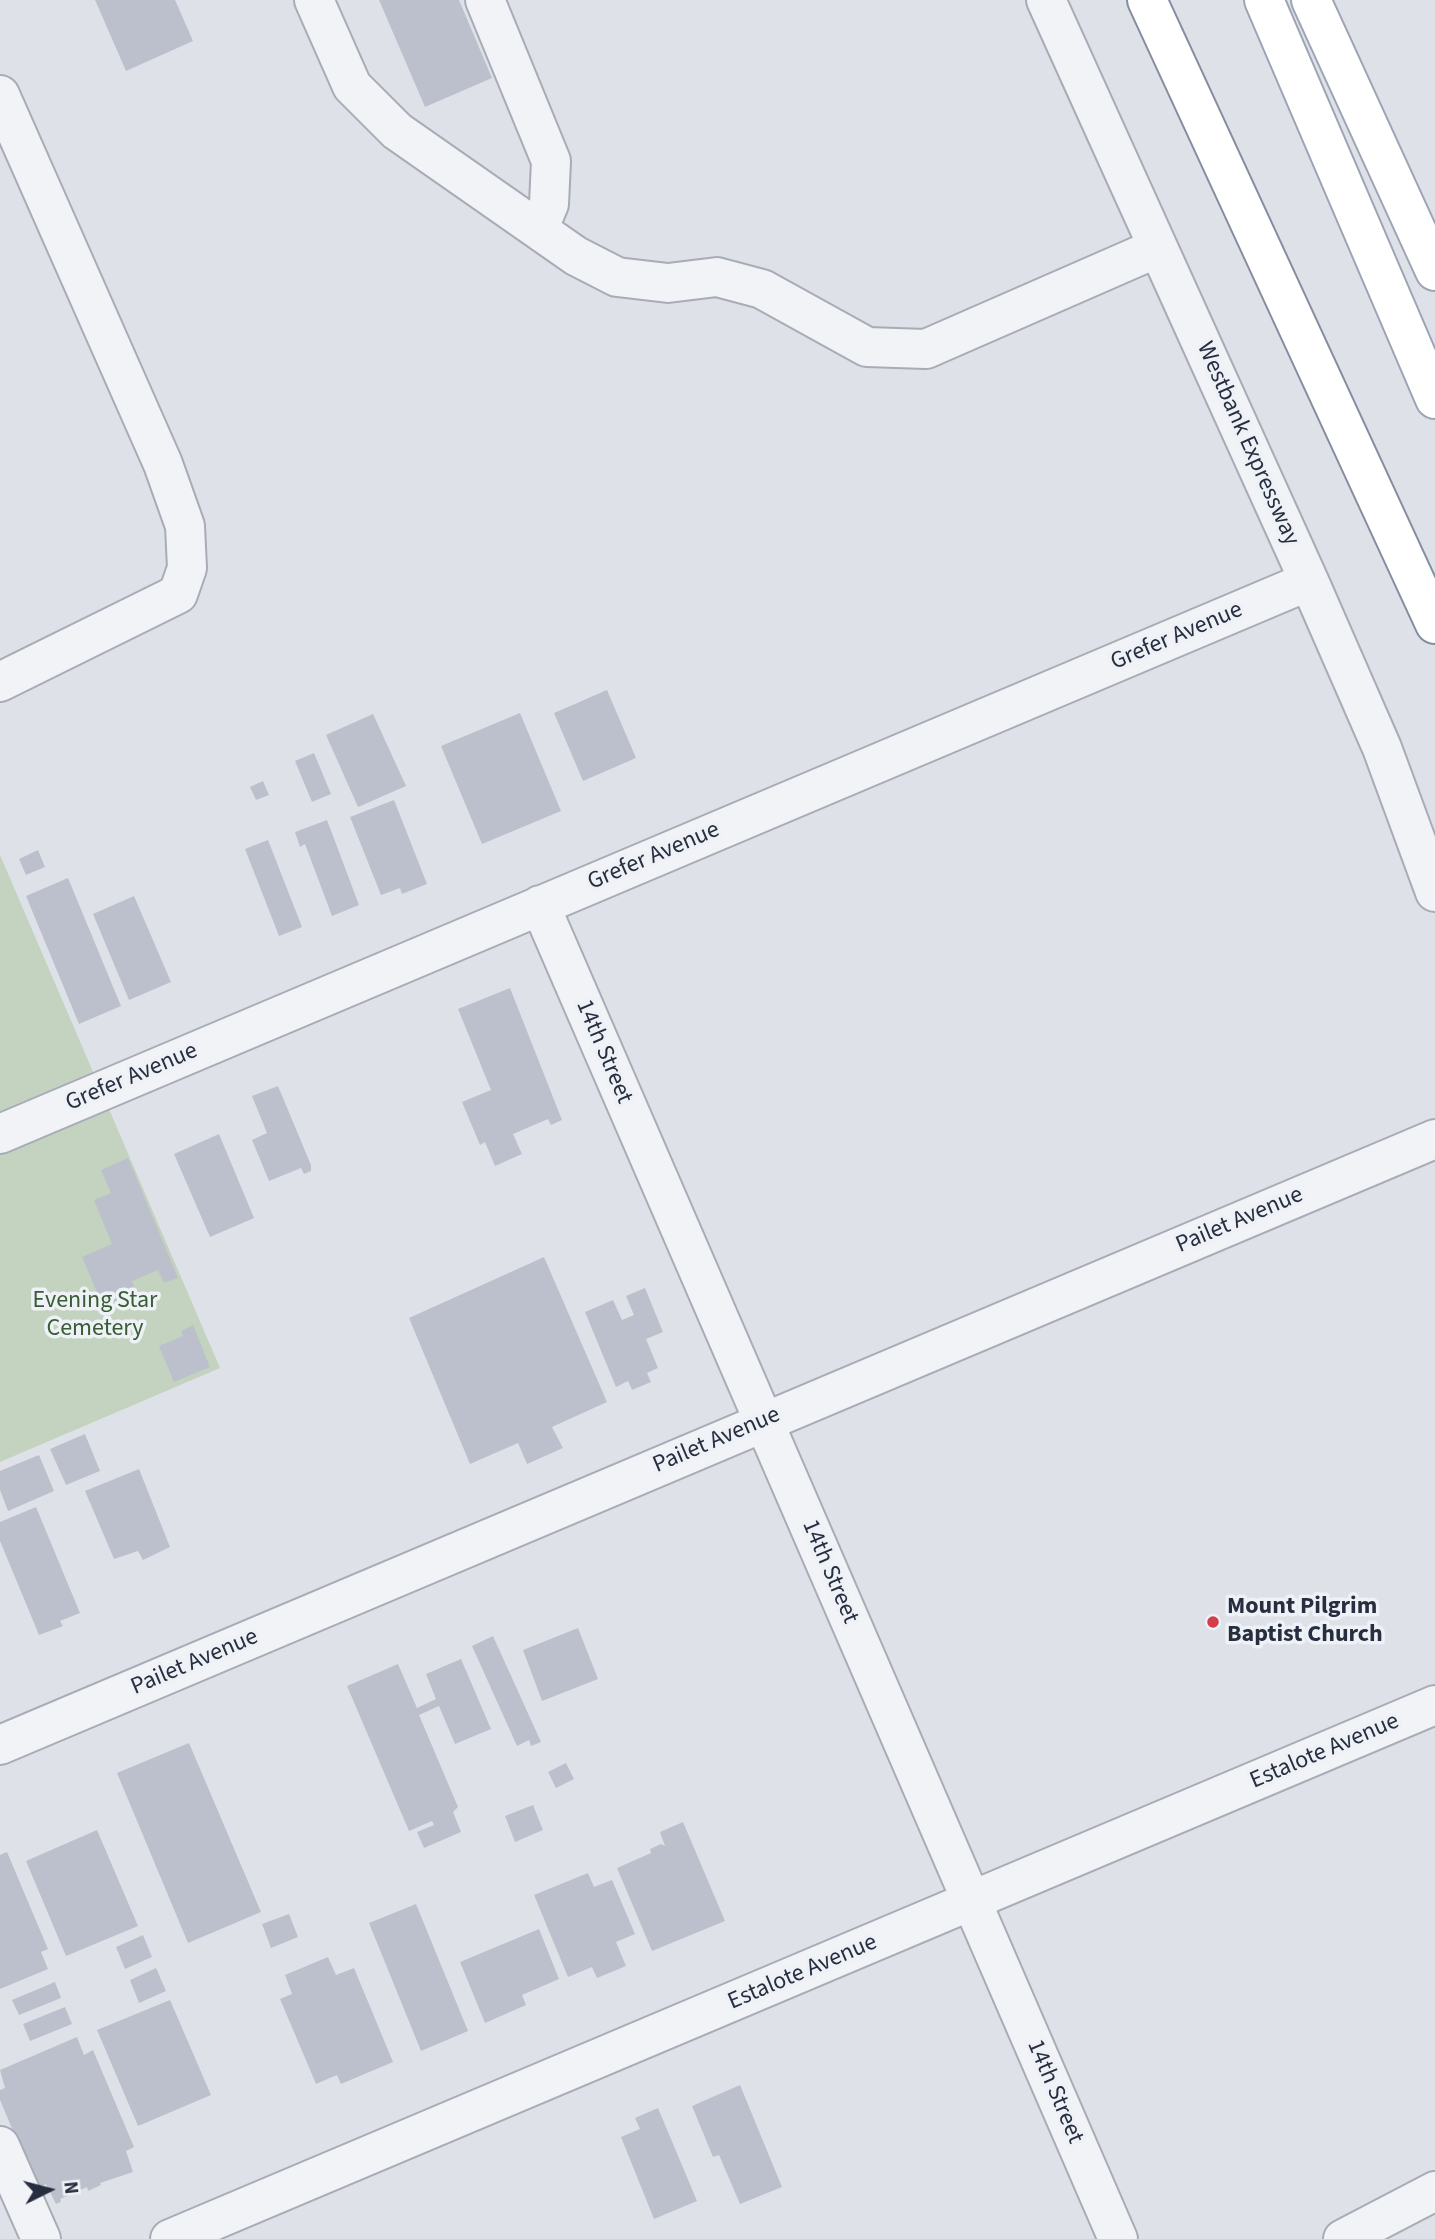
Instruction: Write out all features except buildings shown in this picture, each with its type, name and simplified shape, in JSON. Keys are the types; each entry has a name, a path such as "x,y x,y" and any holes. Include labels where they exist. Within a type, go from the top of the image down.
{"main road":[{"path":"1147,0 1435,624"},
{"path":"1264,0 1435,399"},
{"path":"1311,0 1435,271"}],"street":[{"path":"314,0 352,86 397,131 576,256 617,277 668,283 717,278 762,289 867,347 926,349 1157,248"},
{"path":"485,0 551,161 549,204 539,228"},
{"name":"Westbank Expressway","path":"1046,0 1382,748 1435,892"},
{"path":"0,95 163,464 185,526 187,568 178,594 0,682"},
{"name":"Grefer Avenue","path":"0,1134 1309,581"},
{"name":"14th Street","path":"540,905 1118,2239"},
{"name":"Pailet Avenue","path":"0,1745 1435,1139"},
{"name":"Estalote Avenue","path":"170,2239 1435,1705"},
{"path":"0,2146 41,2239"},
{"path":"1343,2239 1435,2191"}],"green space":[{"name":"Evening Star Cemetery","path":"0,855 220,1368 0,1462"}],"place":[{"name":"Mount Pilgrim Baptist Church","path":"1213,1622"}]}
